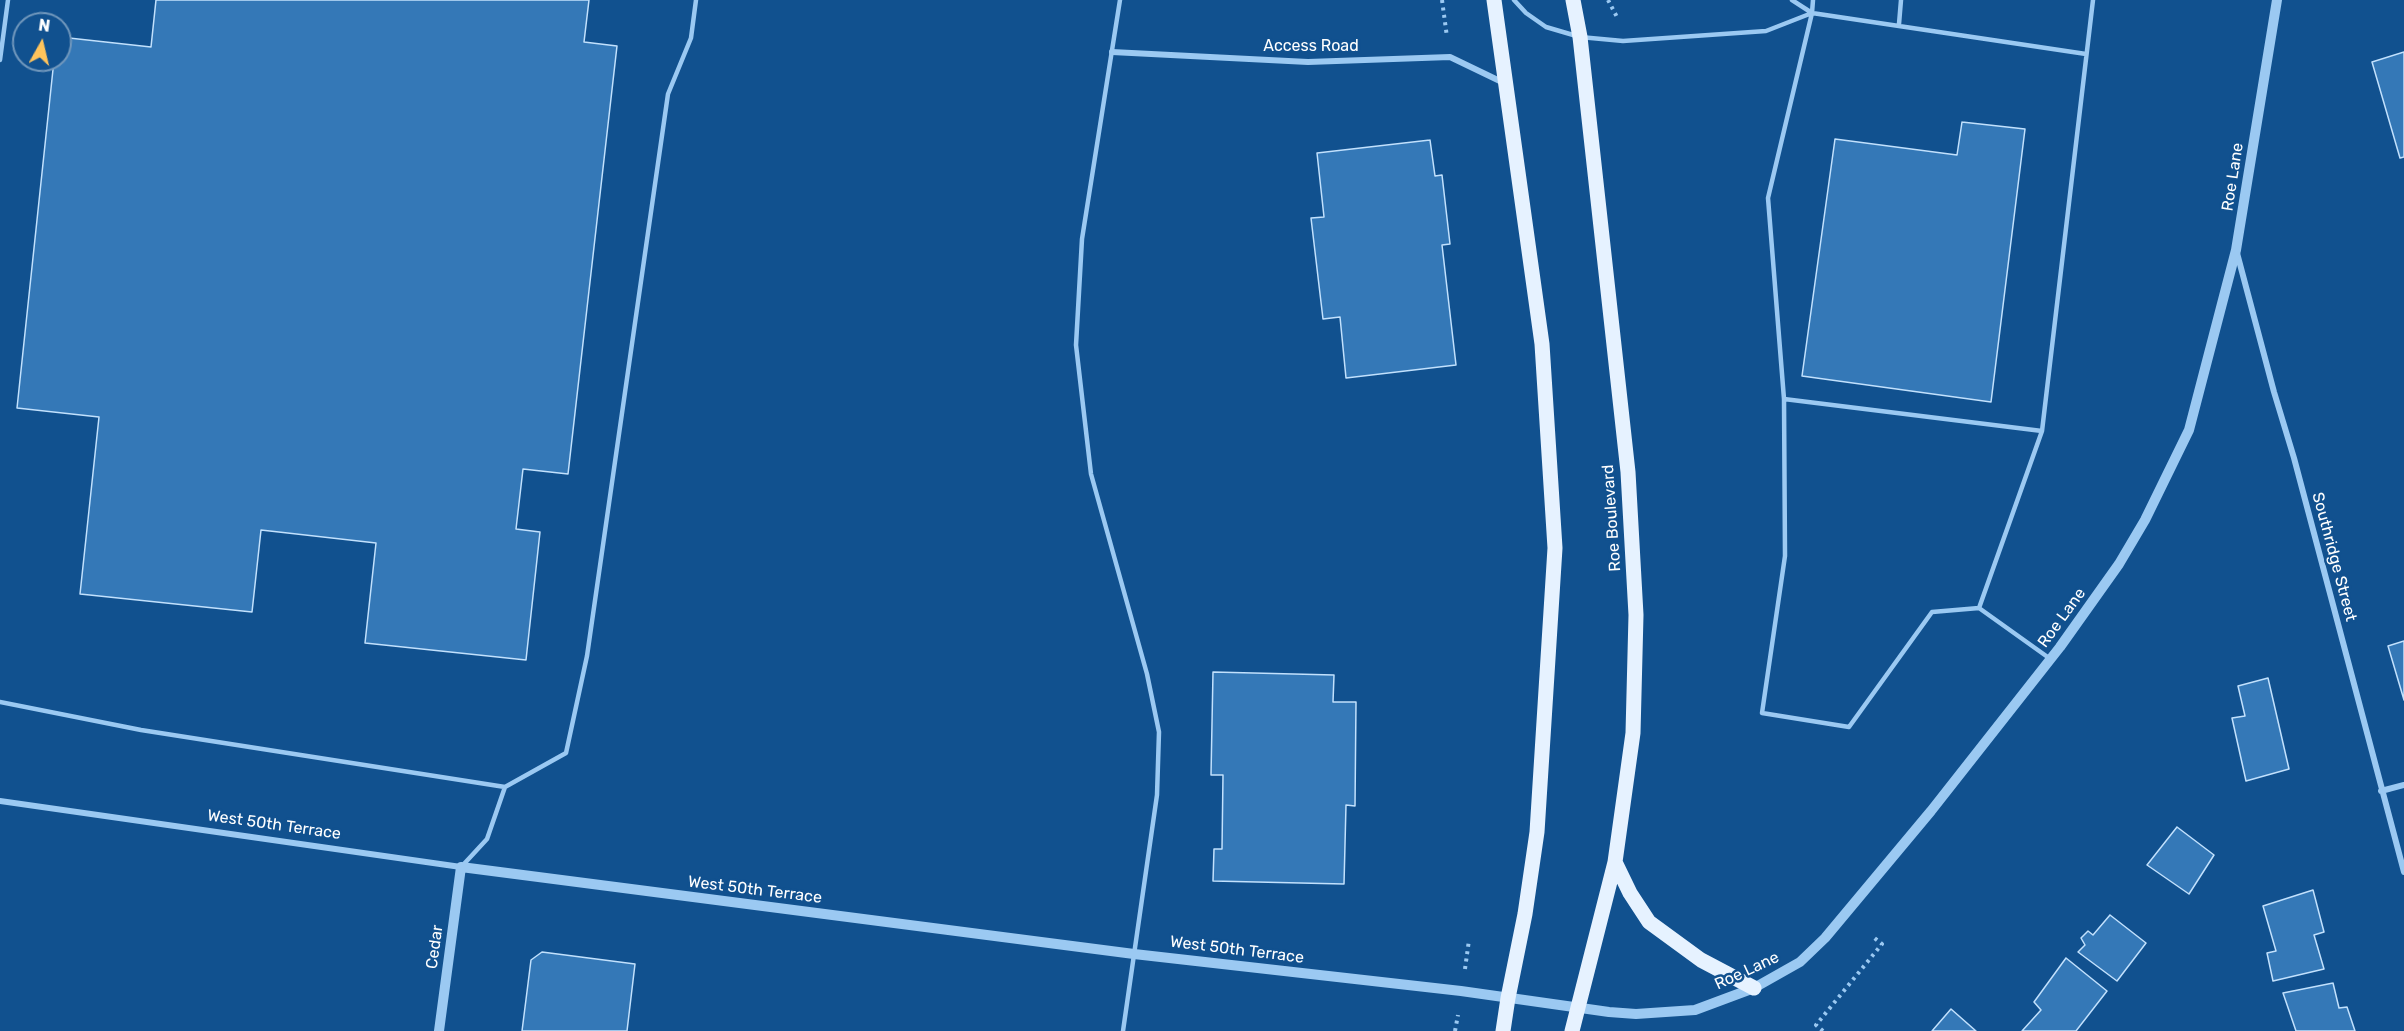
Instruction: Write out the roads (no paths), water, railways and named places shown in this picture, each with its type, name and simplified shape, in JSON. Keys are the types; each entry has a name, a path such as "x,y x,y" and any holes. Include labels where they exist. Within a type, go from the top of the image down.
{"main road":[{"path":"1494,0 1542,344 1555,548 1537,832 1523,928 1503,1031"},
{"name":"Roe Boulevard","path":"1572,1031 1615,862 1633,733 1636,615 1628,472 1580,37 1573,0"},
{"path":"1615,862 1648,922 1701,960 1754,988"}],"street":[{"name":"Roe Lane","path":"1578,1008 1636,1014 1695,1010 1754,988 1800,962 1825,938 2051,659 2119,564 2145,520 2189,430 2236,250 2277,0"},
{"name":"Access Road","path":"1112,51 1308,62 1450,57 1505,83"},
{"name":"Southridge Street","path":"2236,250 2404,872"},
{"path":"2381,791 2404,785"},
{"name":"West 50th Terrace","path":"0,801 461,867 1134,954 1578,1008"},
{"name":"Cedar","path":"439,1031 461,867"}],"lane":[{"path":"0,60 8,0"},
{"path":"0,702 141,730 505,787 566,753 587,656 668,94 691,38 696,0"},
{"path":"1120,0 1082,239 1076,345 1091,474 1147,674 1159,732 1157,795 1123,1031"},
{"path":"1514,0 1526,13 1546,27 1580,37 1623,41 1766,31 1812,13"},
{"path":"1792,0 1812,13 1899,24 2086,54"},
{"path":"1814,0 1768,198 1784,399 1785,556 1762,713 1849,727 1932,612 1979,608 2051,659"},
{"path":"1899,24 1901,0"},
{"path":"1979,608 2042,431 2094,0"},
{"path":"1784,399 2042,431"},
{"path":"461,867 487,839 505,787"}]}
